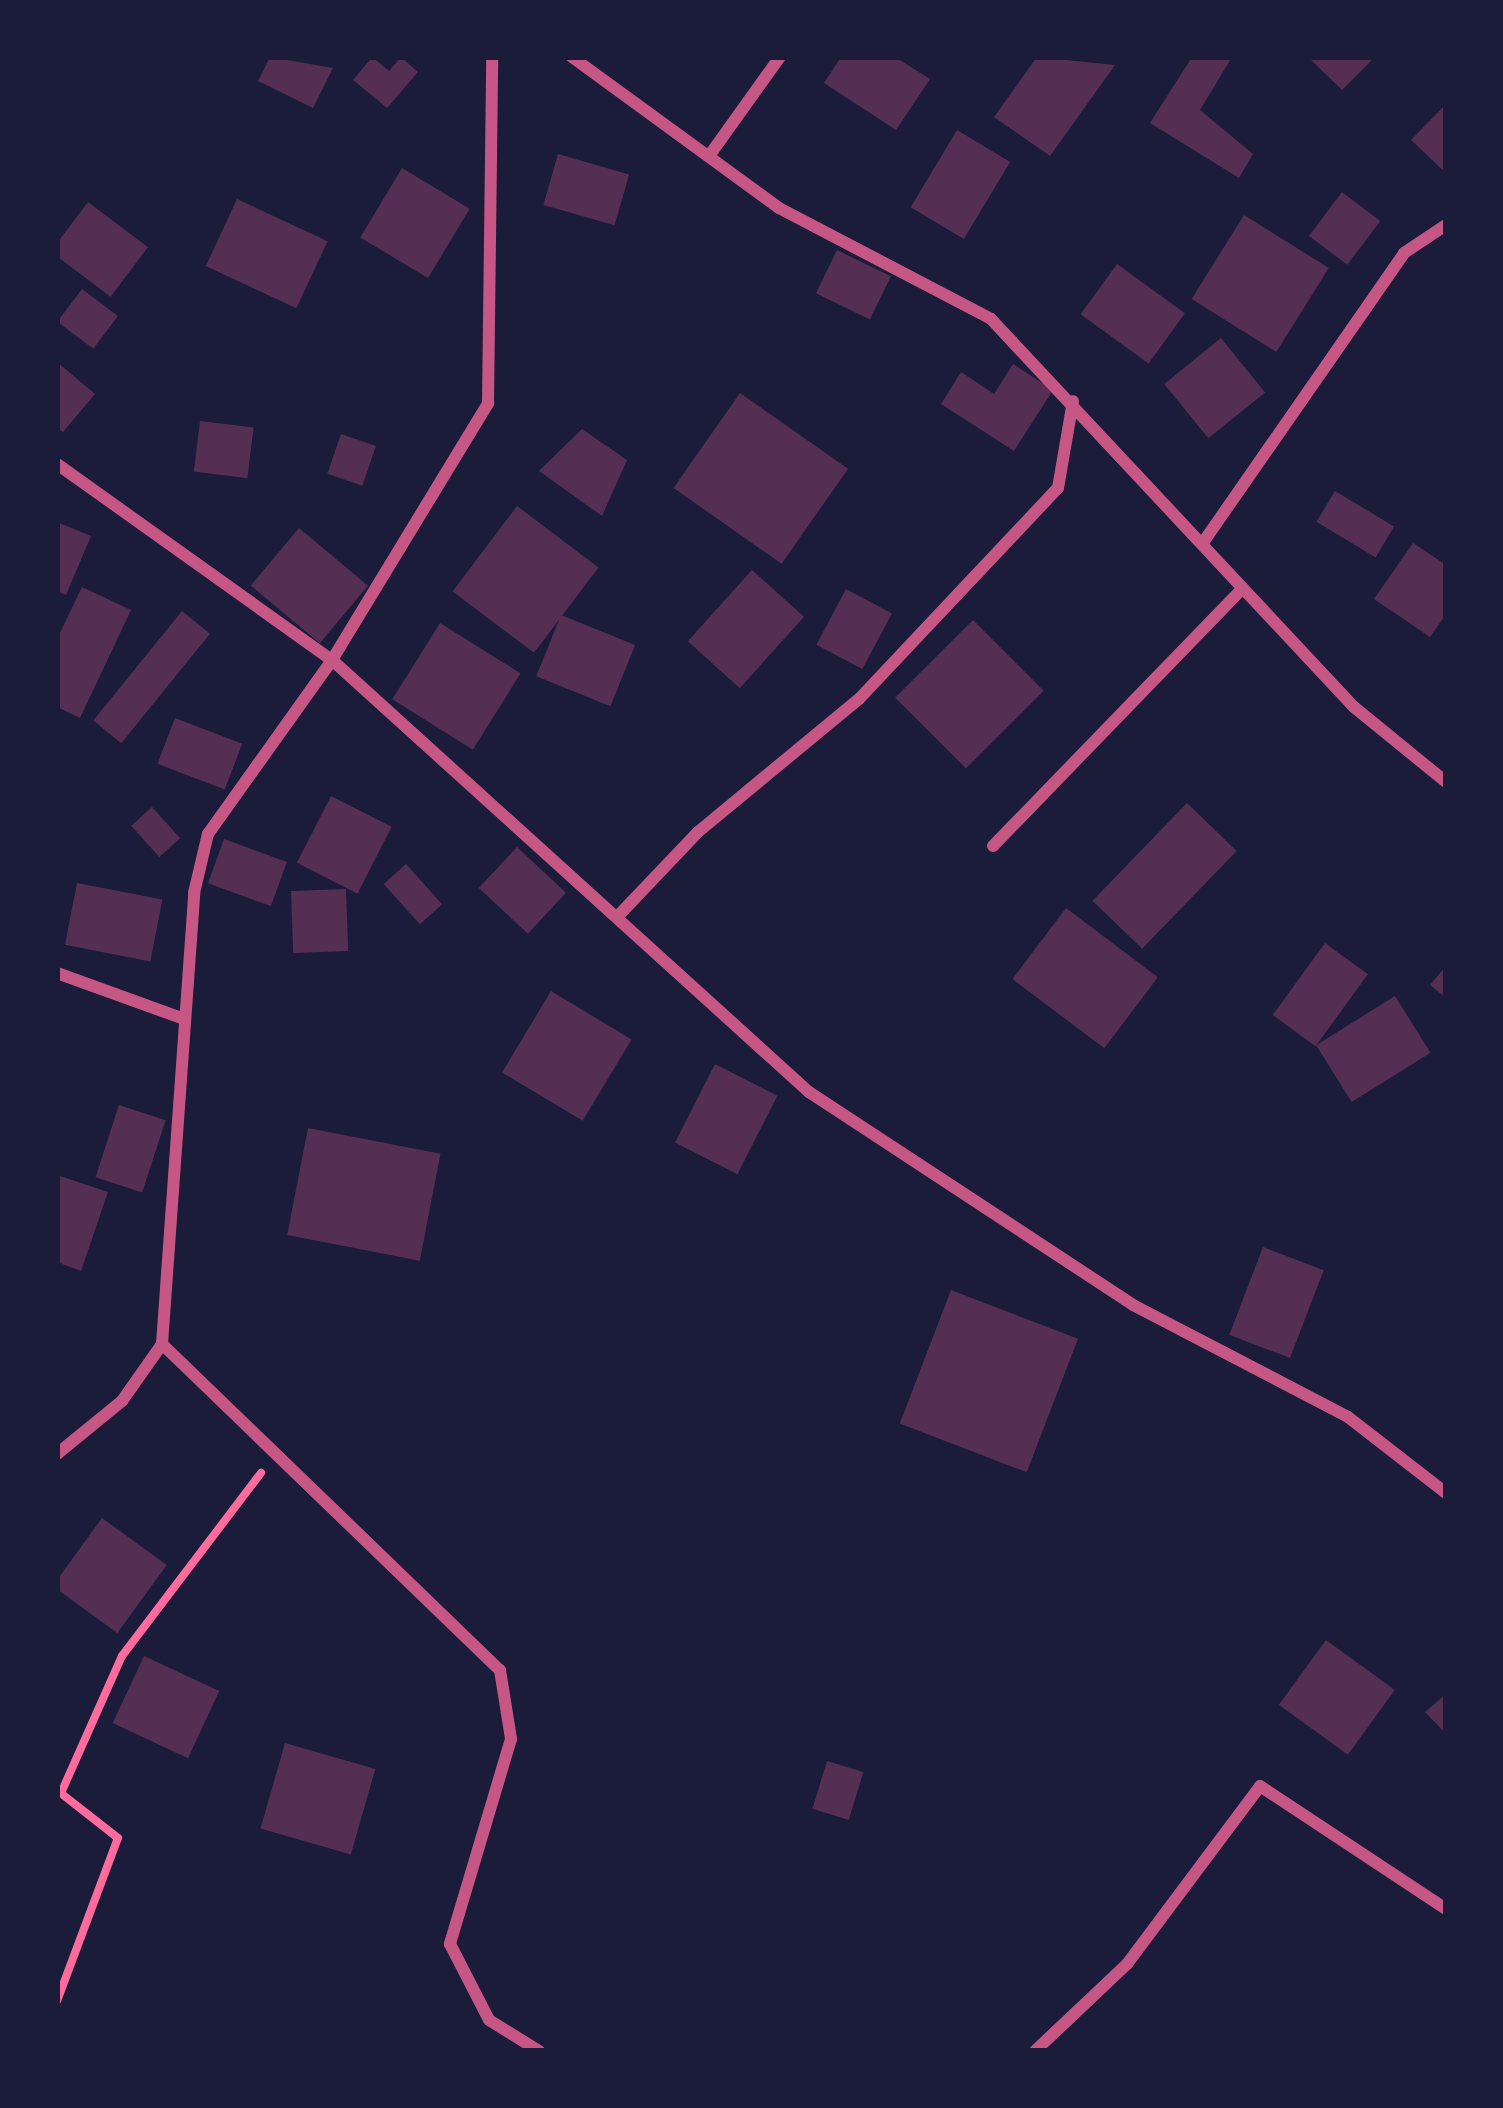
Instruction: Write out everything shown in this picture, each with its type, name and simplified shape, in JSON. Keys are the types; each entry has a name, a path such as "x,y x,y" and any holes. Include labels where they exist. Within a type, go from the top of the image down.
{"street":[{"path":"57,1454 122,1401 162,1344 184,1019 208,834 332,660 488,403 492,57"},
{"path":"572,57 825,235 938,283 1073,401 1384,736 1446,782"},
{"path":"709,156 780,57"},
{"path":"1202,544 1404,253 1446,225"},
{"path":"619,915 698,832 859,699 1058,488 1073,401"},
{"path":"57,464 332,660 619,915 766,1058 940,1187 1348,1418 1446,1493"},
{"path":"993,847 1243,588"},
{"path":"57,973 184,1019"},
{"path":"162,1344 483,1646 509,1690 511,1738 450,1945 489,2020 539,2051"},
{"path":"1035,2051 1126,1964 1260,1786 1446,1909"}],"path":[{"path":"57,2001 118,1838 59,1792 122,1656 278,1453"}],"building":[{"path":"270,57 333,68 313,108 258,81"},
{"path":"372,57 389,71 401,57 418,72 387,108 353,80"},
{"path":"841,57 895,57 930,79 896,130 824,83"},
{"path":"1037,57 1115,65 1050,156 994,117"},
{"path":"1192,57 1232,57 1200,110 1253,154 1239,178 1150,123"},
{"path":"1308,57 1375,57 1342,90"},
{"path":"1446,104 1446,173 1411,140"},
{"path":"957,130 1010,162 964,239 911,207"},
{"path":"558,154 629,174 615,225 543,205"},
{"path":"402,168 470,209 428,278 360,237"},
{"path":"1342,192 1380,221 1347,265 1309,236"},
{"path":"237,199 328,241 296,308 206,266"},
{"path":"88,202 148,247 111,297 57,256 57,243"},
{"path":"1244,215 1329,268 1276,352 1192,299"},
{"path":"837,250 891,276 870,319 816,293"},
{"path":"1117,264 1185,313 1149,364 1081,314"},
{"path":"82,289 118,316 93,349 57,322"},
{"path":"1221,338 1265,392 1208,438 1164,384"},
{"path":"57,362 95,394 63,432 57,428"},
{"path":"1013,364 1053,390 1014,451 941,404 961,372 994,394"},
{"path":"740,393 848,469 782,564 673,488"},
{"path":"200,421 254,428 247,478 194,472"},
{"path":"582,429 627,460 602,516 539,471"},
{"path":"341,434 376,446 362,486 327,474"},
{"path":"1335,491 1394,527 1376,557 1316,522"},
{"path":"517,506 598,567 534,653 453,591"},
{"path":"57,522 91,536 66,595 57,591"},
{"path":"299,528 368,586 320,643 251,585"},
{"path":"1413,543 1446,565 1446,614 1430,637 1374,599"},
{"path":"752,570 804,617 740,688 688,641"},
{"path":"82,587 131,610 80,718 57,707 57,639"},
{"path":"846,589 892,613 862,669 816,645"},
{"path":"182,611 210,634 121,743 93,721"},
{"path":"561,615 635,645 610,706 536,676"},
{"path":"973,620 1044,691 966,768 895,698"},
{"path":"440,623 521,673 473,750 392,699"},
{"path":"175,718 242,744 225,790 157,764"},
{"path":"331,796 392,827 358,894 297,863"},
{"path":"1187,803 1237,851 1142,949 1093,901"},
{"path":"152,807 180,838 159,857 131,826"},
{"path":"224,839 287,862 271,906 208,883"},
{"path":"517,847 566,893 528,934 479,888"},
{"path":"406,864 442,904 420,924 384,884"},
{"path":"77,883 162,900 150,961 65,945"},
{"path":"346,889 348,951 293,953 291,891"},
{"path":"1066,908 1158,977 1104,1048 1012,979"},
{"path":"1325,943 1368,974 1316,1046 1273,1015"},
{"path":"1446,966 1446,998 1430,985"},
{"path":"551,991 632,1039 583,1121 502,1072"},
{"path":"1395,996 1431,1053 1352,1102 1316,1045"},
{"path":"715,1064 777,1096 737,1174 675,1142"},
{"path":"119,1105 166,1120 142,1192 96,1177"},
{"path":"308,1128 441,1154 420,1261 287,1235"},
{"path":"57,1175 108,1192 81,1271 57,1262"},
{"path":"1263,1247 1324,1270 1290,1358 1229,1335"},
{"path":"951,1290 1078,1339 1027,1472 900,1424"},
{"path":"102,1518 167,1565 117,1633 57,1589 57,1580"},
{"path":"1326,1640 1395,1690 1348,1755 1279,1705"},
{"path":"144,1656 219,1691 188,1758 113,1723"},
{"path":"1446,1694 1446,1734 1425,1712"},
{"path":"285,1743 375,1769 351,1854 260,1829"},
{"path":"827,1761 863,1772 849,1820 812,1809"}]}
